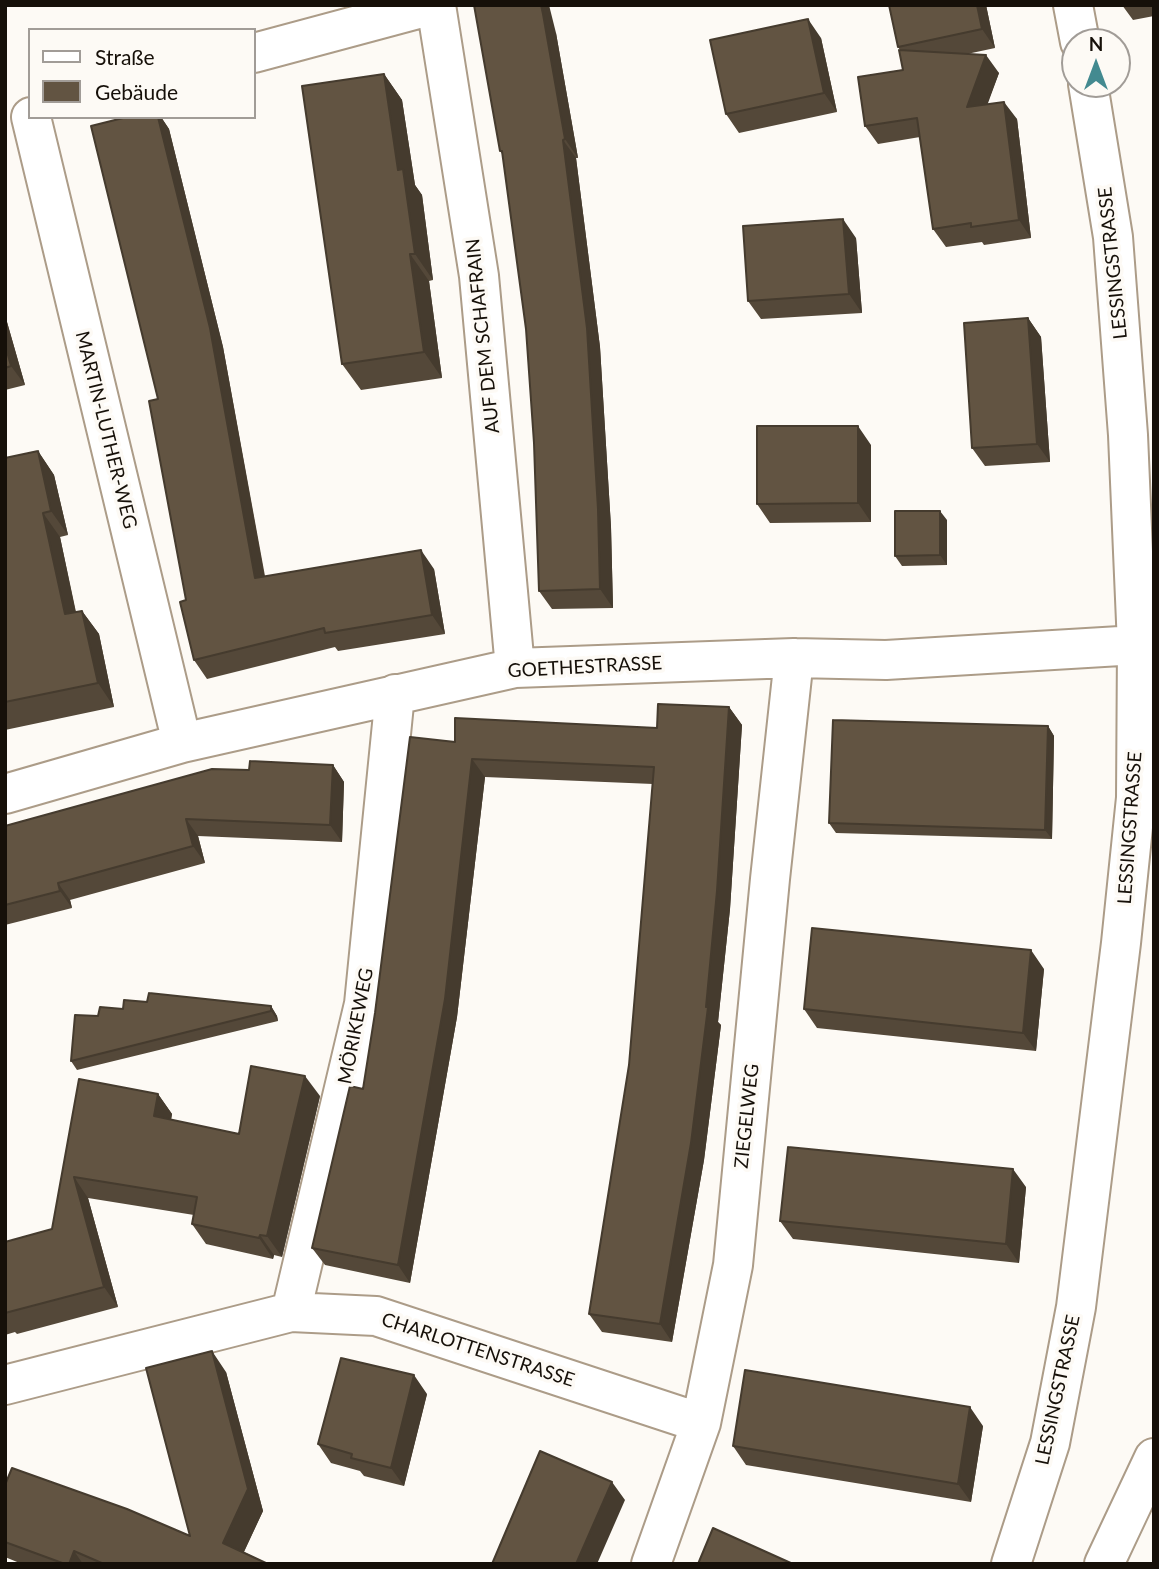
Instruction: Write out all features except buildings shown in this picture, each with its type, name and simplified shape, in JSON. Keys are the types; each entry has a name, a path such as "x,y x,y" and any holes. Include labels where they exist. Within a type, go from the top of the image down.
{"street":[{"path":"256,52 435,5"},
{"name":"AUF DEM SCHAFRAIN","path":"435,5 479,276 515,668"},
{"path":"1073,5 1077,28"},
{"name":"LESSINGSTRASSE","path":"1011,1564 1051,1443 1076,1307 1136,798 1137,645 1128,435 1113,237 1090,98"},
{"name":"MARTIN-LUTHER-WEG","path":"5,118 28,113"},
{"name":"MARTIN-LUTHER-WEG","path":"31,119 182,743"},
{"name":"GOETHESTRASSE","path":"5,794 182,743 515,668 794,658 886,660 1137,645"},
{"name":"ZIEGELWEG","path":"651,1564 701,1423 733,1265 794,658"},
{"name":"MÖRIKEWEG","path":"291,1312 364,1004 395,694"},
{"name":"CHARLOTTENSTRASSE","path":"5,1385 291,1312 376,1316 701,1423"},
{"path":"1104,1564 1154,1458"}]}
